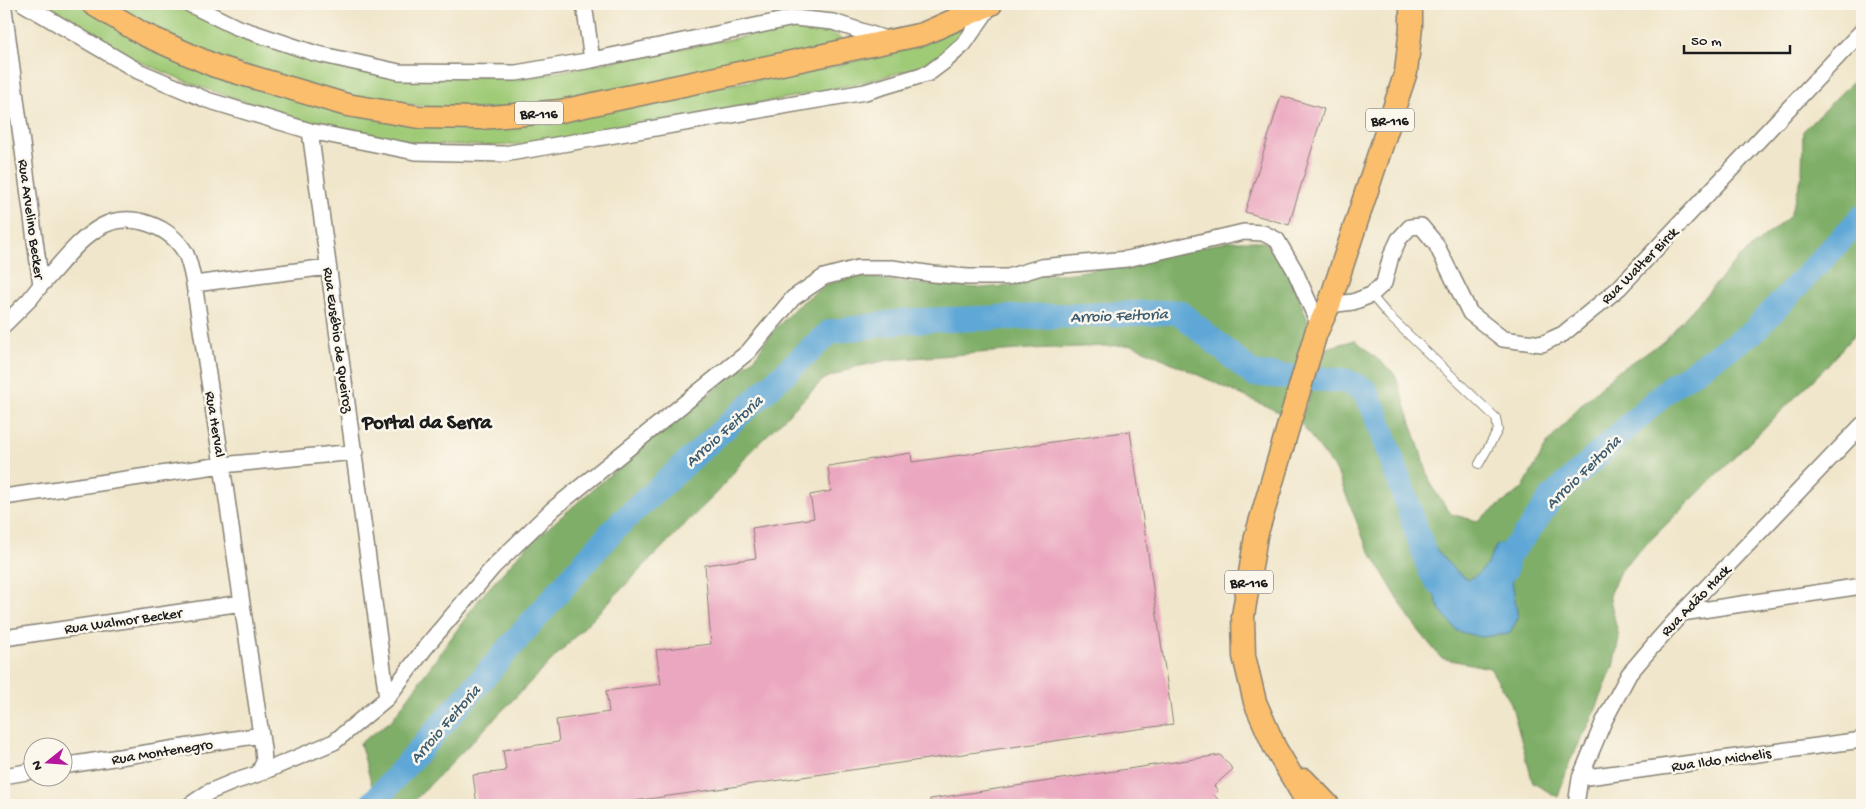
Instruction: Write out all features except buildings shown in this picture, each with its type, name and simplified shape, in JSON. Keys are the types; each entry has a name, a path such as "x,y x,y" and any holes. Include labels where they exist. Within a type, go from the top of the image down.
{"main road":[{"name":"BR-116","path":"93,4 143,34 214,66 347,104 420,117 480,118 561,111 923,34 992,4"},
{"name":"BR-116","path":"1309,805 1275,748 1255,702 1244,656 1243,616 1256,536 1290,416 1406,72 1411,27 1411,4"},
{"name":"BR-116","path":"1275,748 1328,805"}],"street":[{"path":"24,4 138,71 207,100 310,131 415,152 504,154 865,92 929,73 964,44 992,4"},
{"path":"189,4 236,27 314,53 399,72 516,74 794,18 833,22 891,41"},
{"path":"584,4 592,60"},
{"name":"Rua Arvelino Becker","path":"4,9 41,285 4,325"},
{"name":"Rua Walter Birck","path":"1371,294 1384,283 1391,256 1399,238 1410,227 1421,226 1436,244 1470,313 1503,339 1542,344 1564,334 1619,288 1861,35"},
{"name":"Rua Eusébio de Queiroz","path":"310,131 387,698"},
{"name":"Rua Herval","path":"41,285 68,255 94,232 112,222 124,220 160,228 171,236 186,255 194,284 261,735 264,762 258,774"},
{"path":"190,805 209,792 334,742 387,698 429,643 494,566 553,509 748,352 793,298 824,277 858,268 892,268 933,274 1008,277 1041,267 1127,259 1244,232 1263,233 1277,240 1294,269 1318,329"},
{"path":"194,284 328,267"},
{"path":"1329,305 1353,302 1371,294"},
{"name":"Rua Adão Hack","path":"1576,805 1580,778 1604,721 1629,674 1682,613 1862,425"},
{"path":"4,497 222,465 355,452"},
{"path":"1682,613 1862,586"},
{"name":"Rua Walmor Becker","path":"4,638 242,603"},
{"name":"Rua Montenegro","path":"72,764 261,735"},
{"name":"Rua Ildo Michelis","path":"1580,778 1862,740"},
{"path":"4,776 22,773"}],"lane":[{"path":"1371,294 1389,316 1496,418 1498,430 1479,464"}],"green space":[{"path":"42,4 80,4 139,40 418,122 690,92 835,66 906,49 969,24 943,54 917,68 856,84 547,142 493,146 418,144 305,121 197,86 129,57"},
{"path":"109,4 178,4 236,34 314,59 521,79 794,27 827,30 849,44 558,106 451,110 343,95 204,53"},
{"path":"1862,76 1862,326 1823,370 1621,569 1609,595 1619,638 1613,667 1591,721 1570,761 1558,797 1533,783 1511,703 1490,668 1441,658 1411,621 1366,545 1337,472 1300,422 1327,348 1355,340 1395,374 1432,487 1451,514 1477,521 1522,489 1547,444 1578,408 1615,373 1664,341 1739,258 1790,216 1802,176 1803,131 1856,78"},
{"path":"1228,241 1262,241 1278,255 1295,287 1311,329 1283,414 1133,345 1030,349 888,360 856,367 824,379 750,452 718,492 410,805 364,805 373,789 360,743 391,721 480,598 526,547 641,448 755,358 768,337 796,307 827,284 859,276 927,285 982,288 1016,285 1039,275 1073,273 1135,262"}],"water":[{"path":"1426,538 1455,571 1468,579 1474,577 1482,570 1489,561 1496,545 1520,540 1508,555 1518,618 1509,634 1480,637 1457,631 1440,610 1429,582 1427,560 1422,546"}],"waterway":[{"name":"Arroio Feitoria","path":"1505,570 1508,555 1530,529 1551,498 1671,387 1754,331 1862,217"},
{"name":"Arroio Feitoria","path":"371,805 615,528 830,332 904,321 1179,312 1253,374 1346,381 1365,390 1377,416 1430,570 1438,583"}],"district":[{"name":"Portal da Serra","path":"427,421"}]}
